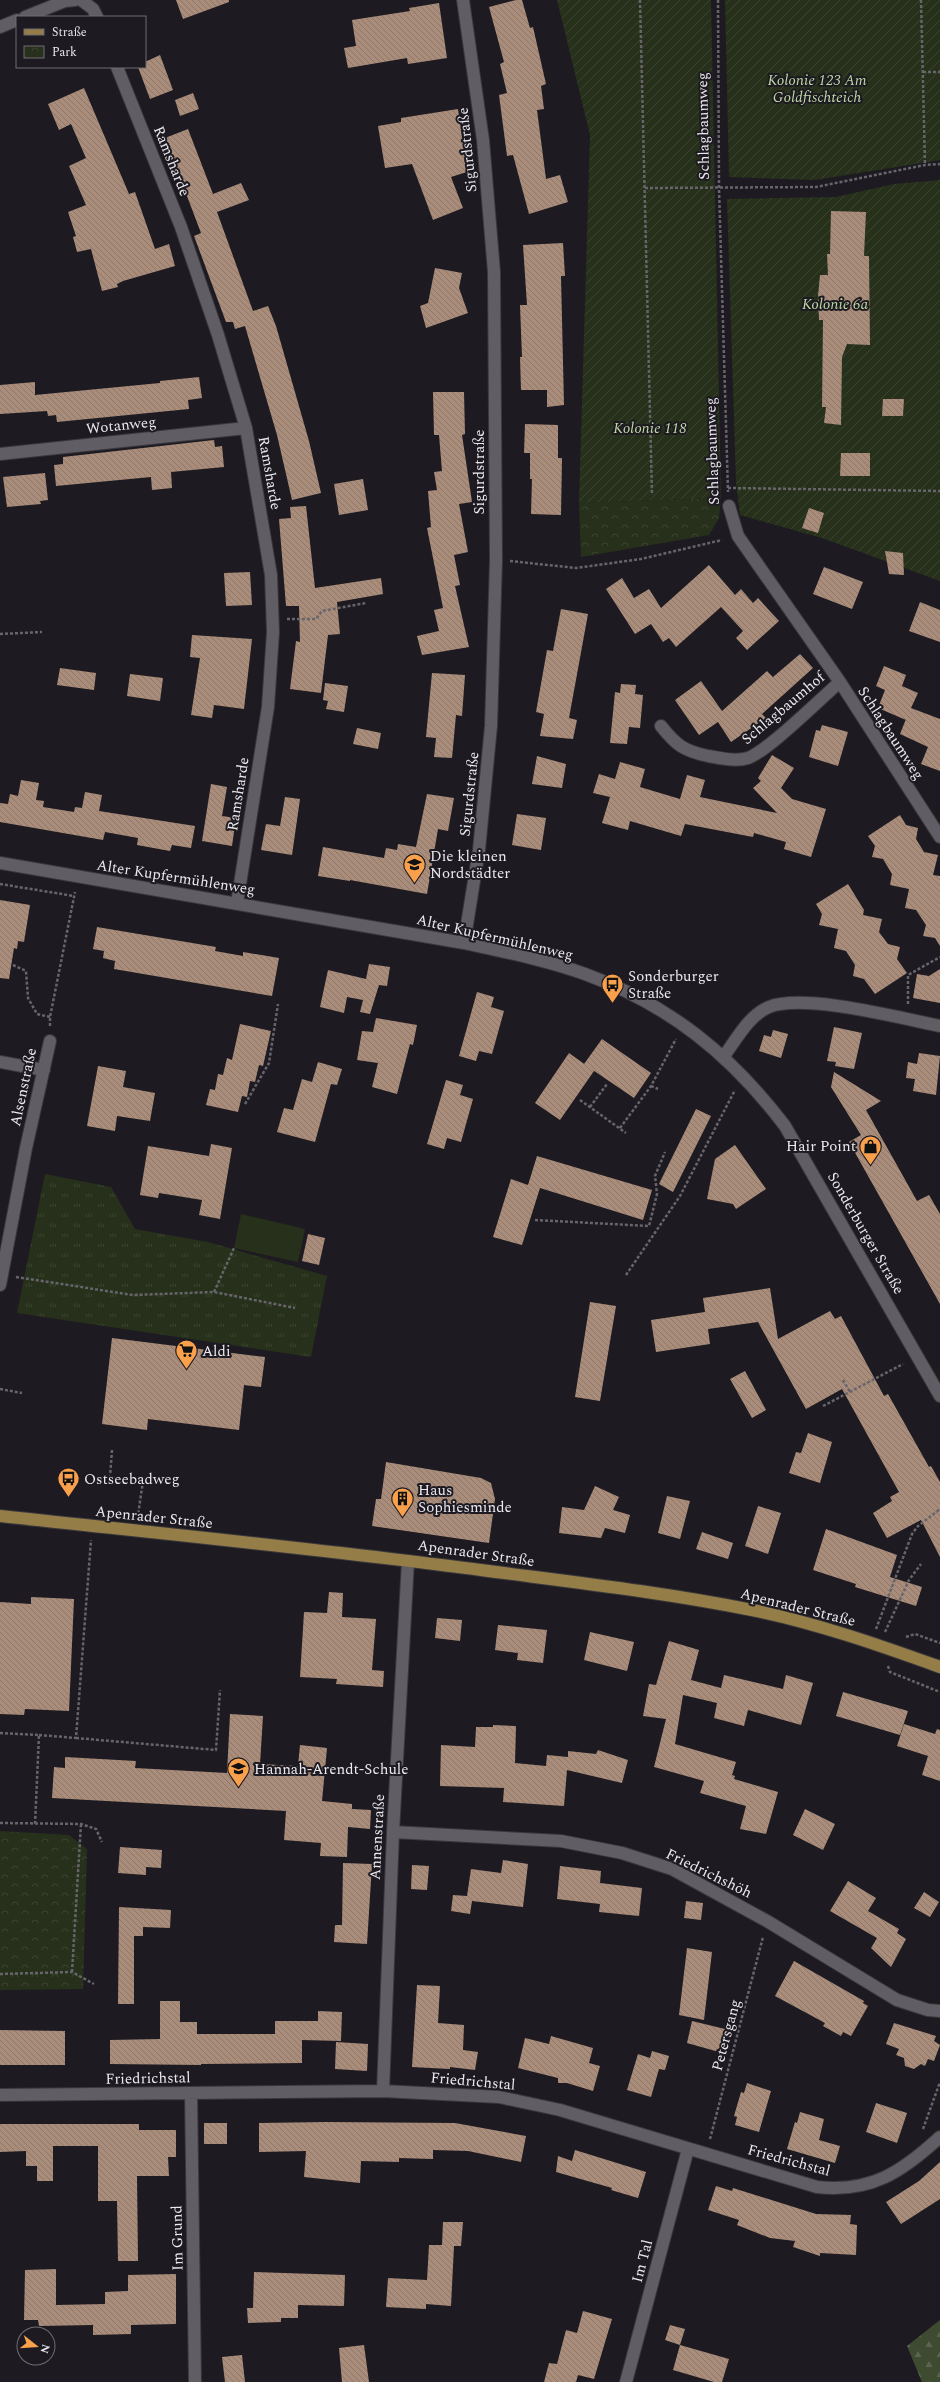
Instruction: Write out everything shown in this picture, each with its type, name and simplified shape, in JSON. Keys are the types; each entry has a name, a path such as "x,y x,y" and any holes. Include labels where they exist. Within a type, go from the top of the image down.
{"main road":[{"name":"Apenrader Straße","path":"0,1516 408,1561 658,1594 753,1610 878,1645 940,1667"}],"street":[{"path":"28,16 65,1 75,0"},
{"path":"81,0 93,8 97,16"},
{"name":"Sigurdstraße","path":"464,0 483,140 494,272 496,560 491,726 479,850 464,944"},
{"path":"0,27 16,20"},
{"name":"Ramsharde","path":"117,68 183,234 218,335 246,428 271,575 273,620 268,707 236,903"},
{"name":"Wotanweg","path":"0,454 246,428"},
{"name":"Schlagbaumweg","path":"729,506 738,536 840,682 940,837"},
{"name":"Schlagbaumhof","path":"661,726 675,744 693,752 731,760 748,758 767,746 840,682"},
{"name":"Alter Kupfermühlenweg","path":"0,863 464,944 538,960 584,974 619,987 652,1004 683,1024 724,1056"},
{"path":"724,1056 750,1021 768,1007 797,1002 940,1026"},
{"name":"Alsenstraße","path":"1,1280 50,1041"},
{"name":"Sonderburger Straße","path":"724,1056 785,1126 940,1396"},
{"path":"0,1062 44,1070"},
{"name":"Annenstraße","path":"383,2091 393,1832 408,1561"},
{"name":"Friedrichshöh","path":"393,1832 561,1841 622,1853 672,1869 767,1921 897,2000 928,2010 940,2011"},
{"name":"Friedrichstal","path":"0,2095 383,2091 499,2097 560,2110 817,2187 837,2189 860,2186 882,2179 913,2162 940,2137"},
{"name":"Im Grund","path":"191,2093 195,2382"},
{"name":"Im Tal","path":"626,2382 688,2148"}],"path":[{"path":"640,0 652,495"},
{"name":"Schlagbaumweg","path":"718,0 719,188 729,506"},
{"path":"921,0 925,165"},
{"path":"923,72 940,72"},
{"path":"645,188 708,186 719,188 816,187 925,165 940,164"},
{"path":"728,488 940,491"},
{"path":"496,560 576,568 641,559 738,536"},
{"path":"273,620 316,619 322,611 366,603"},
{"path":"0,634 42,632"},
{"name":"Alsenstraße","path":"0,884 74,896 50,1017 50,1041"},
{"path":"908,1020 908,975 940,957"},
{"path":"13,965 26,971 28,998 37,1014 50,1017"},
{"path":"245,1104 270,1063 278,1004"},
{"path":"620,1128 651,1086 683,1024"},
{"path":"626,1275 680,1196 742,1075"},
{"path":"590,1107 606,1084"},
{"path":"651,1086 658,1089"},
{"path":"580,1100 626,1133"},
{"path":"535,1220 649,1226 657,1194 655,1176 665,1152"},
{"path":"214,1292 234,1248"},
{"path":"1,1280 133,1295 214,1292 295,1308"},
{"path":"823,1406 896,1367"},
{"path":"843,1380 850,1392"},
{"path":"0,1389 22,1393"},
{"path":"112,1450 110,1477 143,1481 136,1531"},
{"path":"883,1611 912,1534 918,1526 940,1509"},
{"path":"76,1738 88,1561"},
{"path":"894,1615 909,1580 921,1564"},
{"path":"878,1645 890,1672 940,1692"},
{"path":"0,1733 216,1750 220,1690"},
{"path":"35,1824 40,1735"},
{"path":"0,1823 81,1824 96,1829 102,1842"},
{"path":"72,1972 81,1824"},
{"name":"Petersgang","path":"706,2154 767,1921"},
{"path":"0,1974 72,1972 94,1984"},
{"path":"922,2134 940,2082"}],"green space":[{"name":"Kolonie 118","path":"557,0 711,0 721,498 579,503 590,135"},
{"name":"Kolonie 123 Am Goldfischteich","path":"725,0 940,0 940,160 815,180 729,177"},
{"name":"Kolonie 6a","path":"940,180 940,581 822,538 740,515 736,482 727,199 836,197 894,184"},
{"path":"721,498 719,518 709,535 581,557 579,503"},
{"path":"45,1174 111,1187 135,1229 208,1242 327,1276 311,1357 17,1313"},
{"path":"241,1214 305,1229 298,1262 234,1248"},
{"path":"0,1831 69,1835 87,1849 83,1989 0,1990"},
{"path":"940,2320 940,2382 922,2382 907,2346"}],"building":[{"path":"176,0 229,0 229,2 183,19"},
{"path":"516,0 522,0 530,28 533,27 546,84 541,86 544,109 537,110 546,179 560,175 568,202 529,214 513,155 507,156 499,95 507,93 500,64 504,62 489,7"},
{"path":"439,3 447,58 408,64 407,58 348,68 344,48 356,46 352,20 410,11 409,8"},
{"path":"160,55 173,90 150,99 138,68 146,68 146,62"},
{"path":"84,88 129,194 135,192 155,249 169,244 175,266 123,281 117,284 118,287 102,291 91,249 77,252 73,237 76,236 68,212 86,205 69,166 86,158 71,124 59,130 48,104"},
{"path":"193,93 199,109 180,116 175,100"},
{"path":"458,109 467,172 451,177 463,208 433,220 412,164 385,168 378,126 401,122 401,118"},
{"path":"188,129 213,194 241,183 249,200 217,212 253,311 268,306 276,326 309,441 321,493 292,500 277,435 245,326 235,329 233,322 226,322 194,236 201,233 165,138"},
{"path":"831,211 866,212 864,256 869,256 870,345 847,344 842,357 841,425 824,423 826,407 822,407 823,320 819,320 818,296 820,275 828,275 827,254 830,254"},
{"path":"563,243 565,276 561,276 564,405 547,407 547,390 521,390 520,357 522,357 520,305 527,305 523,245"},
{"path":"435,268 462,273 459,288 468,313 426,328 420,306 428,303"},
{"path":"199,377 202,398 188,400 189,409 57,422 56,415 48,416 47,411 0,414 0,385 35,382 35,395 160,383 160,381"},
{"path":"433,392 464,392 465,434 462,435 472,502 459,504 468,552 454,555 460,585 455,586 469,647 422,655 417,636 439,631 434,610 443,608 427,528 431,527 428,491 437,490 434,472 442,471 439,435 434,435"},
{"path":"883,399 904,399 903,416 882,416"},
{"path":"525,424 558,425 558,458 562,458 561,515 531,514 532,479 530,479 530,453 524,453"},
{"path":"214,440 215,447 222,446 224,467 171,472 172,488 152,490 151,477 56,486 54,465 63,464 63,457"},
{"path":"841,453 870,453 870,476 840,476"},
{"path":"45,473 48,500 40,501 41,504 7,507 3,477"},
{"path":"363,479 368,510 339,515 334,484"},
{"path":"306,506 315,588 381,578 383,594 337,602 340,634 328,635 321,693 290,689 296,641 300,642 299,606 286,606 279,519 291,518 290,507"},
{"path":"809,508 824,513 818,533 802,528"},
{"path":"885,551 903,553 904,575 889,574"},
{"path":"709,565 735,595 741,589 753,603 758,598 779,621 747,650 736,638 743,631 721,607 676,647 669,638 663,642 651,624 635,634 606,589 622,578 634,598 649,589 661,608"},
{"path":"824,567 863,582 852,609 813,594"},
{"path":"250,572 252,605 226,606 224,573"},
{"path":"920,602 940,610 940,642 909,631"},
{"path":"561,609 588,614 569,718 577,720 573,739 540,736 544,714 536,712 547,650 553,651"},
{"path":"192,635 252,639 244,709 214,705 212,718 191,715 200,658 190,657"},
{"path":"800,654 813,668 762,714 766,718 731,742 718,722 699,735 675,700 701,681 722,711 767,671 773,677"},
{"path":"884,666 906,675 902,686 918,693 911,708 940,719 940,771 921,764 928,747 900,734 906,720 878,708 885,690 876,686"},
{"path":"60,668 96,673 94,690 57,685"},
{"path":"432,673 465,675 462,716 456,715 452,758 434,757 436,738 426,737"},
{"path":"130,674 163,678 160,701 127,696"},
{"path":"325,683 348,686 344,712 326,709 328,701 323,700"},
{"path":"621,684 636,685 635,694 643,695 640,728 629,727 627,744 610,743 615,692 620,693"},
{"path":"822,725 848,732 838,766 809,757 816,730 820,731"},
{"path":"357,728 381,733 378,749 353,744"},
{"path":"772,755 794,768 781,788 792,799 826,809 811,857 784,849 786,842 754,833 753,837 685,824 681,836 630,821 628,830 602,823 610,797 593,793 599,774 615,779 620,762 645,769 640,787 680,799 687,775 705,780 700,797 777,813 753,788 761,781 758,778"},
{"path":"537,756 566,764 562,788 532,784"},
{"path":"21,780 39,783 36,800 44,801 43,807 74,812 75,807 82,808 85,792 102,795 99,811 195,826 191,848 172,845 170,851 137,845 138,838 105,832 103,840 0,822 0,803 8,804 10,794 18,796"},
{"path":"211,784 227,787 222,816 236,818 232,846 202,841"},
{"path":"427,794 454,798 448,831 438,829 427,894 350,880 318,876 323,847 384,858 386,848 397,850 398,844 416,847"},
{"path":"285,797 300,799 292,855 261,850 266,824 280,826"},
{"path":"517,814 546,818 541,850 512,845"},
{"path":"900,815 906,825 918,828 916,839 924,852 938,855 933,875 940,876 940,946 935,938 923,936 926,925 916,910 905,908 909,889 890,885 892,874 883,859 872,857 875,846 868,836"},
{"path":"848,884 864,910 863,915 882,919 879,932 888,944 900,947 897,959 907,973 875,994 864,979 853,976 855,965 846,951 834,948 838,929 819,925 822,914 816,904"},
{"path":"0,900 30,905 24,942 18,941 17,949 14,948 9,979 0,978"},
{"path":"97,927 216,947 215,951 243,956 243,952 279,958 272,996 114,969 115,961 103,958 104,951 93,949"},
{"path":"369,964 390,967 387,986 379,985 370,1014 360,1012 363,1000 347,997 344,1013 320,1007 328,970 366,979"},
{"path":"940,969 940,1003 913,998 917,974 929,976"},
{"path":"477,992 494,997 491,1007 504,1011 492,1054 479,1051 476,1061 459,1056"},
{"path":"376,1018 417,1025 413,1045 410,1044 397,1094 372,1087 378,1063 357,1060 362,1031 373,1032"},
{"path":"240,1024 271,1031 263,1066 259,1065 255,1082 250,1081 247,1097 242,1096 238,1112 206,1105 210,1089 215,1090 218,1074 223,1075 227,1058 232,1060"},
{"path":"834,1027 862,1033 854,1069 835,1066 836,1062 827,1061"},
{"path":"773,1030 788,1034 781,1058 759,1051 764,1035 771,1037"},
{"path":"602,1039 651,1073 634,1098 584,1064"},
{"path":"569,1053 594,1071 560,1120 535,1103"},
{"path":"919,1053 940,1056 936,1095 913,1091 915,1079 906,1078 908,1062 917,1064"},
{"path":"318,1062 342,1069 337,1085 331,1084 315,1142 277,1132 284,1108 293,1110 302,1079 312,1082"},
{"path":"98,1066 126,1071 123,1087 155,1093 150,1121 117,1116 115,1131 87,1126"},
{"path":"834,1072 881,1101 866,1110 917,1201 929,1195 940,1214 940,1304 849,1142 861,1135 831,1087"},
{"path":"446,1080 463,1085 460,1095 473,1099 461,1142 447,1138 444,1149 427,1144"},
{"path":"696,1109 711,1116 673,1192 659,1184"},
{"path":"211,1144 232,1148 220,1219 199,1215 202,1200 159,1193 158,1198 140,1195 148,1146 209,1156"},
{"path":"735,1145 766,1189 736,1209 733,1204 707,1199 715,1159"},
{"path":"537,1156 652,1190 643,1220 540,1188 522,1245 493,1237 511,1179 528,1185"},
{"path":"308,1234 325,1238 319,1265 302,1261"},
{"path":"770,1288 778,1339 830,1311 835,1319 841,1316 884,1396 888,1394 929,1467 931,1466 940,1482 940,1557 921,1520 887,1538 873,1513 892,1501 890,1497 899,1492 842,1389 806,1409 758,1322 708,1329 710,1344 656,1352 651,1320 705,1312 703,1298"},
{"path":"590,1302 616,1306 600,1401 575,1397"},
{"name":"Aldi","path":"112,1338 265,1357 261,1387 244,1385 239,1430 148,1419 147,1430 102,1424"},
{"path":"745,1371 766,1410 752,1418 730,1379"},
{"path":"808,1433 832,1442 820,1483 789,1473 796,1452 801,1453"},
{"path":"386,1462 481,1478 491,1483 495,1499 489,1543 372,1526 376,1499 381,1499"},
{"path":"595,1486 619,1497 613,1510 630,1515 625,1533 605,1528 601,1538 559,1533 562,1507 584,1510"},
{"path":"667,1496 690,1501 680,1539 658,1533"},
{"path":"758,1506 781,1513 768,1554 745,1546"},
{"path":"826,1529 897,1555 890,1577 922,1587 916,1606 855,1587 856,1584 813,1570"},
{"path":"702,1532 733,1543 728,1559 696,1549"},
{"path":"329,1592 343,1593 342,1617 376,1619 372,1670 384,1671 383,1687 336,1684 337,1679 300,1677 304,1612 327,1613"},
{"path":"31,1597 74,1599 69,1711 25,1709 24,1715 0,1714 0,1602 31,1604"},
{"path":"437,1618 462,1620 460,1641 435,1638"},
{"path":"498,1625 547,1630 543,1663 517,1660 518,1653 495,1650"},
{"path":"590,1632 634,1642 627,1671 584,1660"},
{"path":"669,1641 699,1650 691,1680 721,1688 724,1675 783,1689 786,1675 813,1683 801,1725 748,1710 744,1726 714,1718 717,1703 683,1695 675,1744 736,1762 732,1775 735,1776 734,1779 778,1792 766,1834 740,1829 746,1806 700,1793 704,1781 654,1767 666,1719 643,1716 649,1684 656,1685"},
{"path":"843,1692 908,1711 900,1735 836,1716"},
{"path":"230,1714 263,1716 260,1764 298,1766 300,1745 327,1748 322,1801 352,1804 352,1809 371,1810 370,1829 348,1827 347,1857 320,1856 321,1843 284,1840 286,1811 52,1798 54,1767 65,1768 65,1757 136,1761 135,1768 227,1773"},
{"path":"904,1724 935,1734 937,1729 940,1730 940,1781 922,1775 928,1756 897,1746"},
{"path":"493,1725 516,1726 515,1763 546,1766 547,1755 568,1757 568,1751 596,1754 598,1750 628,1760 622,1783 567,1770 564,1806 503,1802 504,1788 440,1786 441,1745 475,1747 476,1727 493,1727"},
{"path":"805,1809 835,1824 823,1850 793,1835"},
{"path":"120,1847 162,1850 161,1868 146,1867 146,1875 118,1873"},
{"path":"503,1860 528,1864 523,1907 472,1901 470,1914 451,1911 453,1895 467,1896 471,1869 501,1873"},
{"path":"343,1863 372,1864 367,1944 334,1942 335,1925 342,1925"},
{"path":"412,1865 429,1866 427,1890 411,1889"},
{"path":"560,1866 601,1871 600,1883 642,1888 639,1916 599,1912 600,1904 557,1899"},
{"path":"848,1881 876,1898 868,1911 899,1929 897,1933 906,1939 891,1967 871,1948 877,1938 830,1911"},
{"path":"924,1892 939,1902 930,1917 914,1908"},
{"path":"686,1901 703,1903 701,1920 684,1918"},
{"path":"119,1907 171,1910 170,1928 143,1927 143,1936 134,1936 134,2004 118,2004"},
{"path":"687,1948 712,1952 704,2020 679,2015"},
{"path":"794,1961 864,2001 863,2003 868,2006 851,2036 843,2032 841,2036 823,2026 825,2023 775,1996"},
{"path":"417,1985 440,1986 438,2023 464,2025 463,2050 478,2052 475,2070 450,2067 450,2069 412,2067"},
{"path":"160,2001 180,2001 180,2022 197,2022 197,2034 275,2034 275,2021 318,2021 318,2011 342,2012 341,2041 302,2040 302,2063 201,2065 110,2064 110,2040 160,2039"},
{"path":"692,2021 725,2029 719,2052 687,2043"},
{"path":"894,2023 936,2036 934,2041 940,2045 934,2061 928,2059 925,2066 921,2064 914,2069 905,2066 904,2058 896,2055 899,2049 886,2044"},
{"path":"0,2030 65,2031 65,2065 0,2065"},
{"path":"551,2036 593,2048 589,2063 600,2066 593,2091 567,2083 558,2083 558,2078 518,2068 525,2038 549,2044"},
{"path":"336,2042 368,2044 367,2071 335,2069"},
{"path":"652,2051 669,2056 665,2070 659,2069 651,2097 627,2090 638,2054 650,2058"},
{"path":"747,2083 771,2091 759,2132 735,2125 737,2117 734,2116 741,2092 744,2093"},
{"path":"876,2103 907,2113 897,2143 866,2132"},
{"path":"800,2112 824,2119 819,2140 840,2146 835,2163 787,2149 795,2122 797,2123"},
{"path":"204,2123 227,2123 227,2144 204,2144"},
{"path":"259,2123 455,2123 526,2136 521,2162 468,2151 433,2150 433,2159 399,2158 399,2162 361,2161 360,2183 304,2177 306,2151 259,2152"},
{"path":"0,2124 139,2124 139,2130 176,2130 176,2157 168,2157 169,2176 137,2176 138,2261 118,2261 117,2201 98,2201 98,2146 53,2146 53,2181 37,2181 37,2166 26,2166 26,2151 0,2152"},
{"path":"575,2150 646,2172 638,2198 611,2190 612,2188 556,2172 558,2156 572,2161"},
{"path":"940,2162 940,2199 901,2224 886,2202 919,2181"},
{"path":"716,2186 732,2191 733,2188 816,2214 851,2215 850,2224 857,2225 856,2255 820,2253 820,2256 793,2247 795,2241 770,2238 737,2225 739,2220 708,2210"},
{"path":"443,2222 463,2222 461,2246 454,2246 451,2306 426,2304 426,2309 386,2307 388,2278 427,2280 429,2245 442,2245"},
{"path":"56,2269 56,2305 105,2304 105,2292 128,2291 128,2275 176,2274 176,2324 131,2325 131,2334 93,2335 93,2325 39,2326 38,2320 24,2320 25,2270"},
{"path":"254,2272 345,2275 344,2306 298,2305 298,2318 281,2318 281,2322 248,2323 247,2308 253,2308"},
{"path":"583,2311 612,2319 594,2379 578,2375 576,2382 544,2382 549,2363 557,2364 566,2330 577,2333"},
{"path":"670,2325 685,2329 680,2345 665,2340"},
{"path":"364,2345 369,2382 342,2382 339,2348"},
{"path":"680,2345 729,2359 722,2382 714,2382 673,2370"},
{"path":"242,2355 245,2382 225,2382 222,2357"}],"place":[{"name":"Die kleinen Nordstädter","path":"415,884"},
{"name":"Sonderburger Straße","path":"613,1004"},
{"name":"Hair Point","path":"871,1166"},
{"name":"Aldi","path":"186,1370"},
{"name":"Ostseebadweg","path":"69,1498"},
{"name":"Haus Sophiesminde","path":"402,1518"},
{"name":"Hannah-Arendt-Schule","path":"239,1788"}]}
